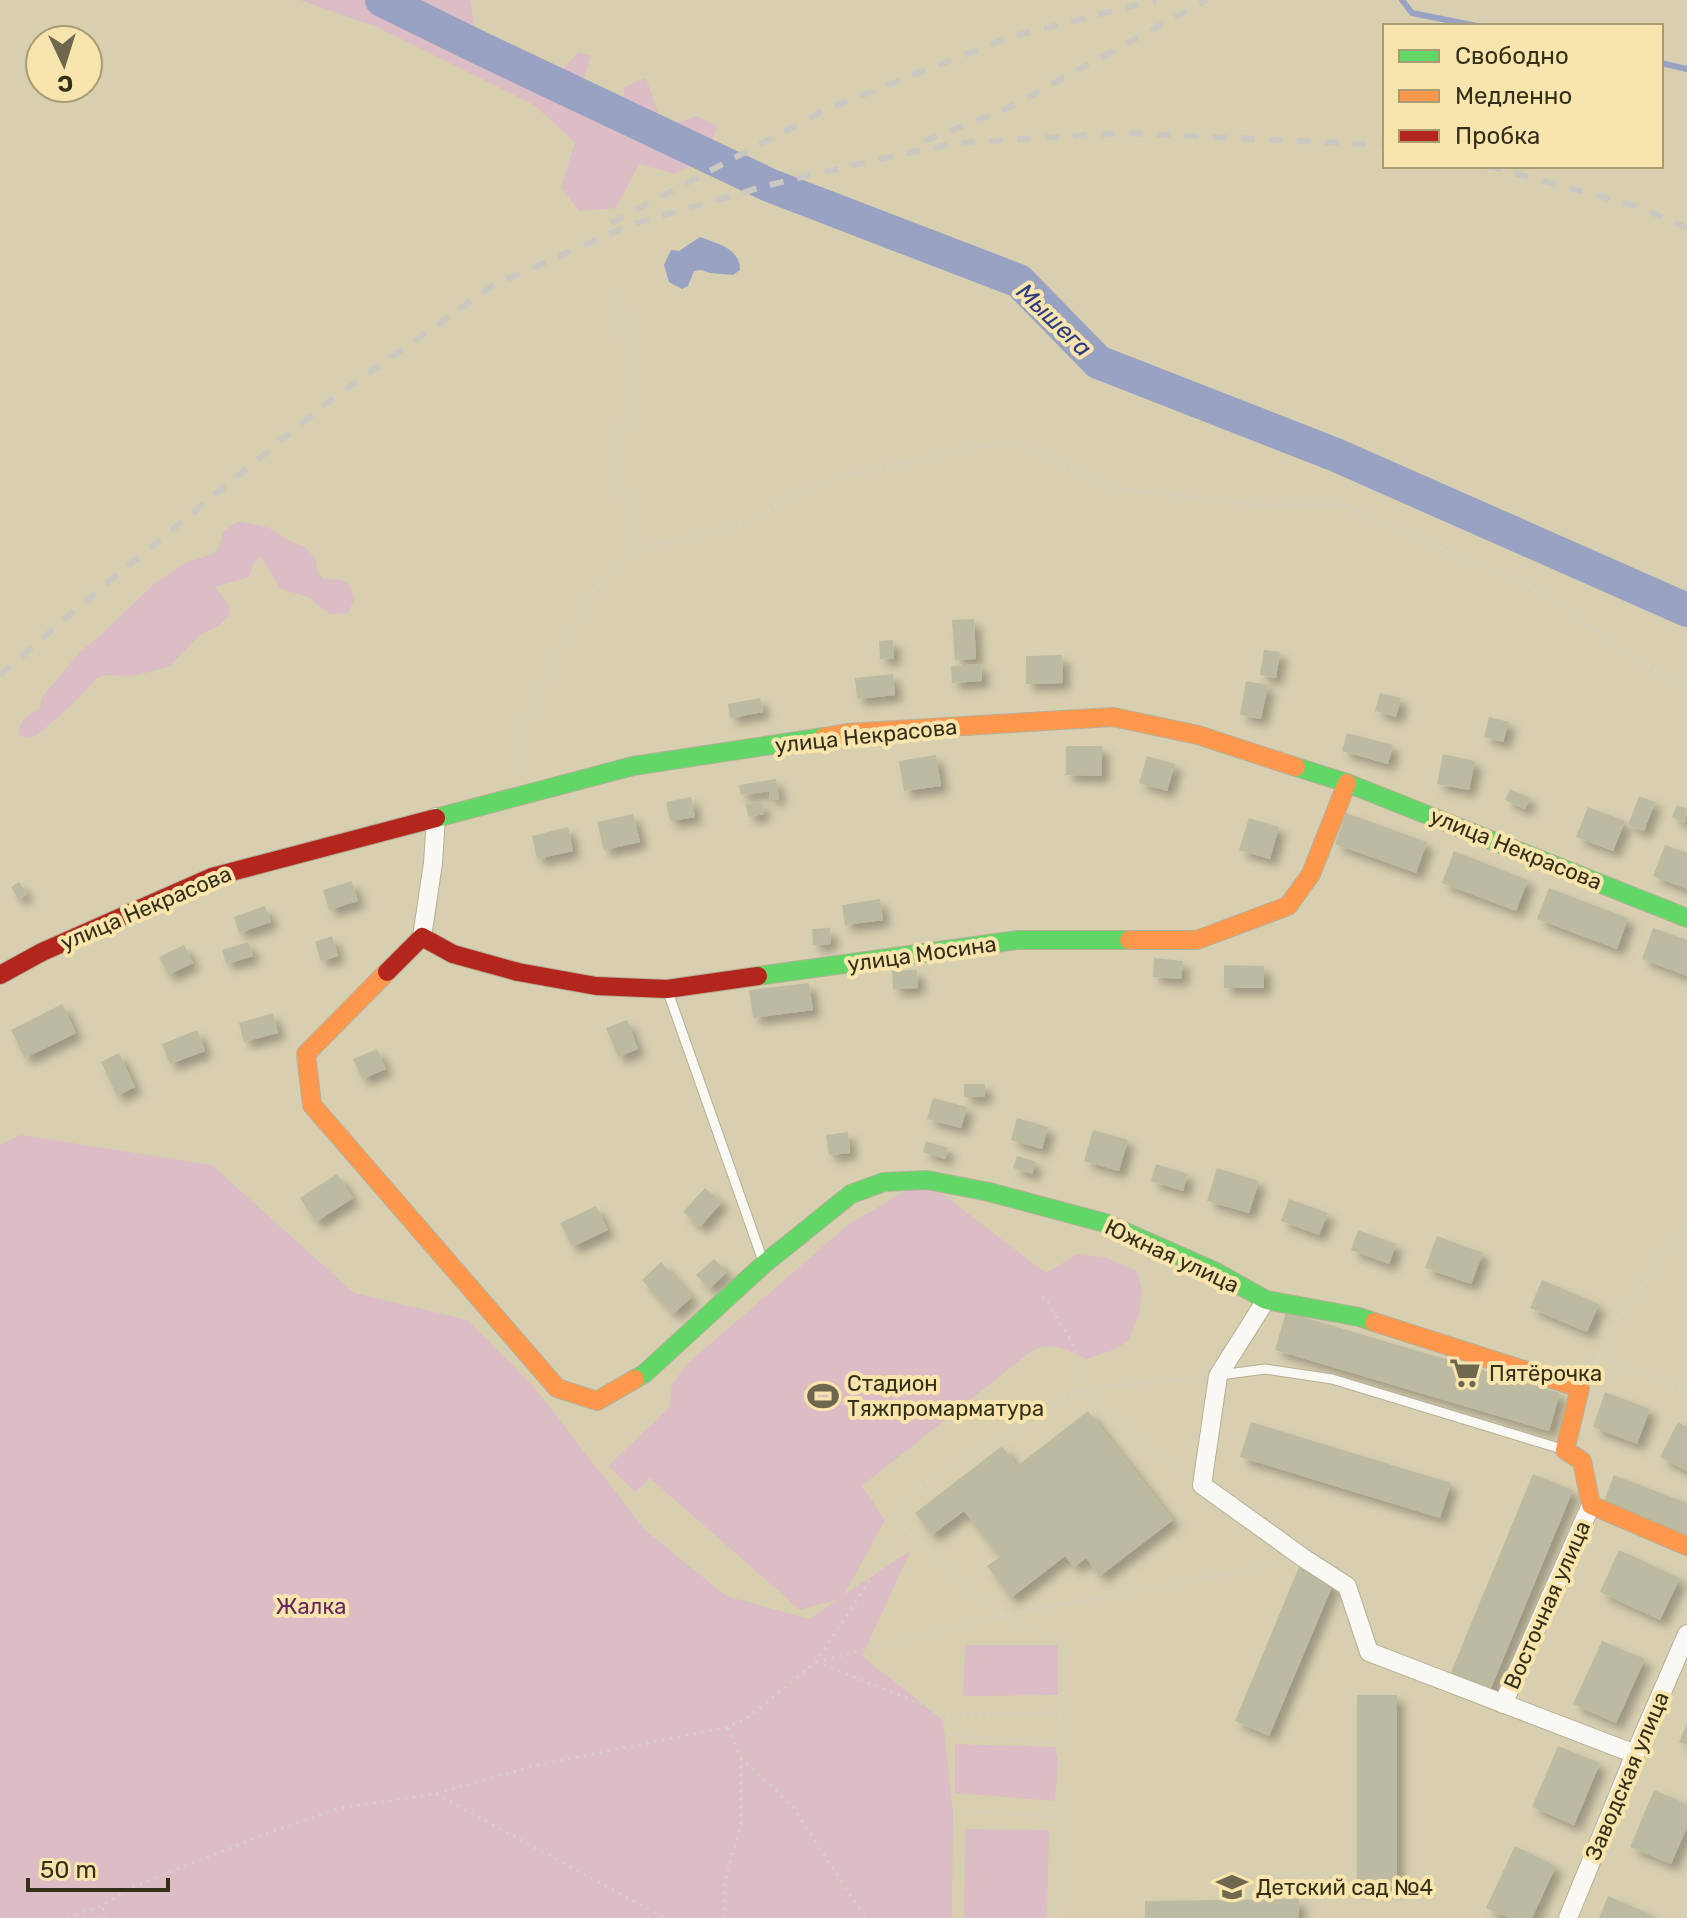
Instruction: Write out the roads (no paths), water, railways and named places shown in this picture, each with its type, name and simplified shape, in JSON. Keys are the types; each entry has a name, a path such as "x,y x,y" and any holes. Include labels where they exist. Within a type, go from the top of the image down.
{"street":[{"name":"улица Некрасова","path":"0,975 42,952 212,877 633,766 847,733 1113,717 1198,735 1347,783 1687,918"},
{"name":"улица Мосина","path":"422,937 453,954 518,972 596,986 667,989 1018,940 1197,940 1288,906 1311,874 1347,783"},
{"path":"422,937 436,817"},
{"name":"Южная улица","path":"422,937 306,1054 312,1105 557,1388 597,1401 644,1374 764,1264 851,1194 884,1182 927,1180 989,1192 1105,1223 1216,1272 1266,1300 1359,1317 1580,1388 1565,1450"},
{"path":"1218,1376 1266,1300"},
{"name":"Восточная улица","path":"1218,1376 1202,1485 1347,1586 1369,1652 1635,1754"},
{"path":"1565,1450 1582,1461 1591,1505 1687,1546"},
{"name":"Восточная улица","path":"1503,1704 1591,1505"},
{"name":"Заводская улица","path":"1568,1918 1687,1634"}],"lane":[{"path":"667,989 764,1264"},
{"path":"1218,1376 1265,1369 1332,1379 1565,1450"}],"water":[{"path":"700,237 732,252 740,270 733,275 694,271 688,286 682,289 669,282 664,265 671,250 679,251"}],"waterway":[{"name":"Мышега","path":"382,0 769,185 1019,281 1098,362 1336,455 1687,610"},
{"path":"1402,0 1412,13 1467,24"},
{"path":"1663,63 1687,69"}],"railway":[{"path":"611,223 827,109 1007,38 1156,0"},
{"path":"924,141 1006,109 1207,0"},
{"path":"0,675 329,401 494,285 630,225 769,185 958,143 1124,133 1383,145"},
{"path":"1495,168 1639,207 1687,228"}],"place":[{"name":"Пятёрочка","path":"1465,1373"},
{"name":"Стадион Тяжпромарматура","path":"823,1396"},
{"name":"Детский сад №4","path":"1232,1887"}],"park label":[{"name":"Жалка","path":"311,1606"}]}
